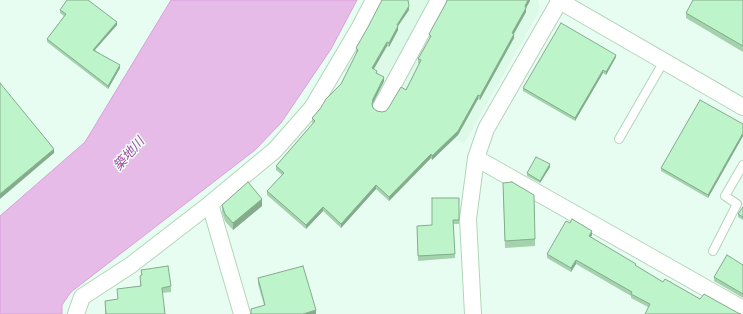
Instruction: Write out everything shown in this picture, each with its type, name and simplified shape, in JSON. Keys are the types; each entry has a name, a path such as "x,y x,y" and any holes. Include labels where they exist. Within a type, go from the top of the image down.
{"street":[{"path":"76,314 82,297 131,265 210,204 275,150 312,108 360,27 374,0"},
{"path":"381,107 439,0"},
{"path":"473,314 468,219 476,158 486,129 559,0 743,107"},
{"path":"476,158 743,309"},
{"path":"210,204 242,314"}],"lane":[{"path":"619,139 664,62"},
{"path":"713,251 737,204 725,196 743,165"}],"shaded area":[{"path":"383,0 538,0 540,10 464,144 445,134 398,121 344,71"}],"water":[{"name":"築地川","path":"171,0 357,0 331,49 281,123 255,150 71,292 62,305 62,314 0,314 0,216 85,142"}],"building":[{"path":"67,0 88,0 117,22 93,50 120,65 108,86 47,39 66,14 60,10"},
{"path":"382,0 408,0 409,6 397,25 398,26 389,43 387,42 372,68 377,71 376,73 384,77 372,104 373,108 382,112 386,111 401,87 406,90 421,60 418,59 431,36 429,34 447,0 528,0 525,6 526,8 512,33 514,34 480,96 478,95 458,131 432,156 431,154 389,197 376,185 341,224 323,207 306,225 267,191 284,173 276,166 315,121 312,118 326,99 341,84 358,50 356,48"},
{"path":"693,0 743,0 743,46 686,13"},
{"path":"561,23 616,55 606,72 603,70 575,118 523,88"},
{"path":"0,83 54,149 0,194"},
{"path":"700,100 743,124 743,133 708,195 661,168"},
{"path":"536,157 550,164 540,181 527,173"},
{"path":"248,182 262,199 233,223 225,214 222,205"},
{"path":"512,182 534,195 535,239 505,241 503,183"},
{"path":"432,198 459,198 459,220 453,220 455,254 418,256 417,226 432,225"},
{"path":"743,207 743,217 738,214"},
{"path":"572,219 592,231 589,236 663,282 665,279 700,299 704,294 741,314 645,314 650,304 631,294 632,292 576,260 571,268 547,254 566,221 570,223"},
{"path":"727,255 743,265 743,294 714,277"},
{"path":"168,266 171,286 162,288 165,314 106,314 105,301 118,299 117,289 141,286 141,270"},
{"path":"303,266 316,310 303,314 251,314 251,309 265,305 258,278"}]}
